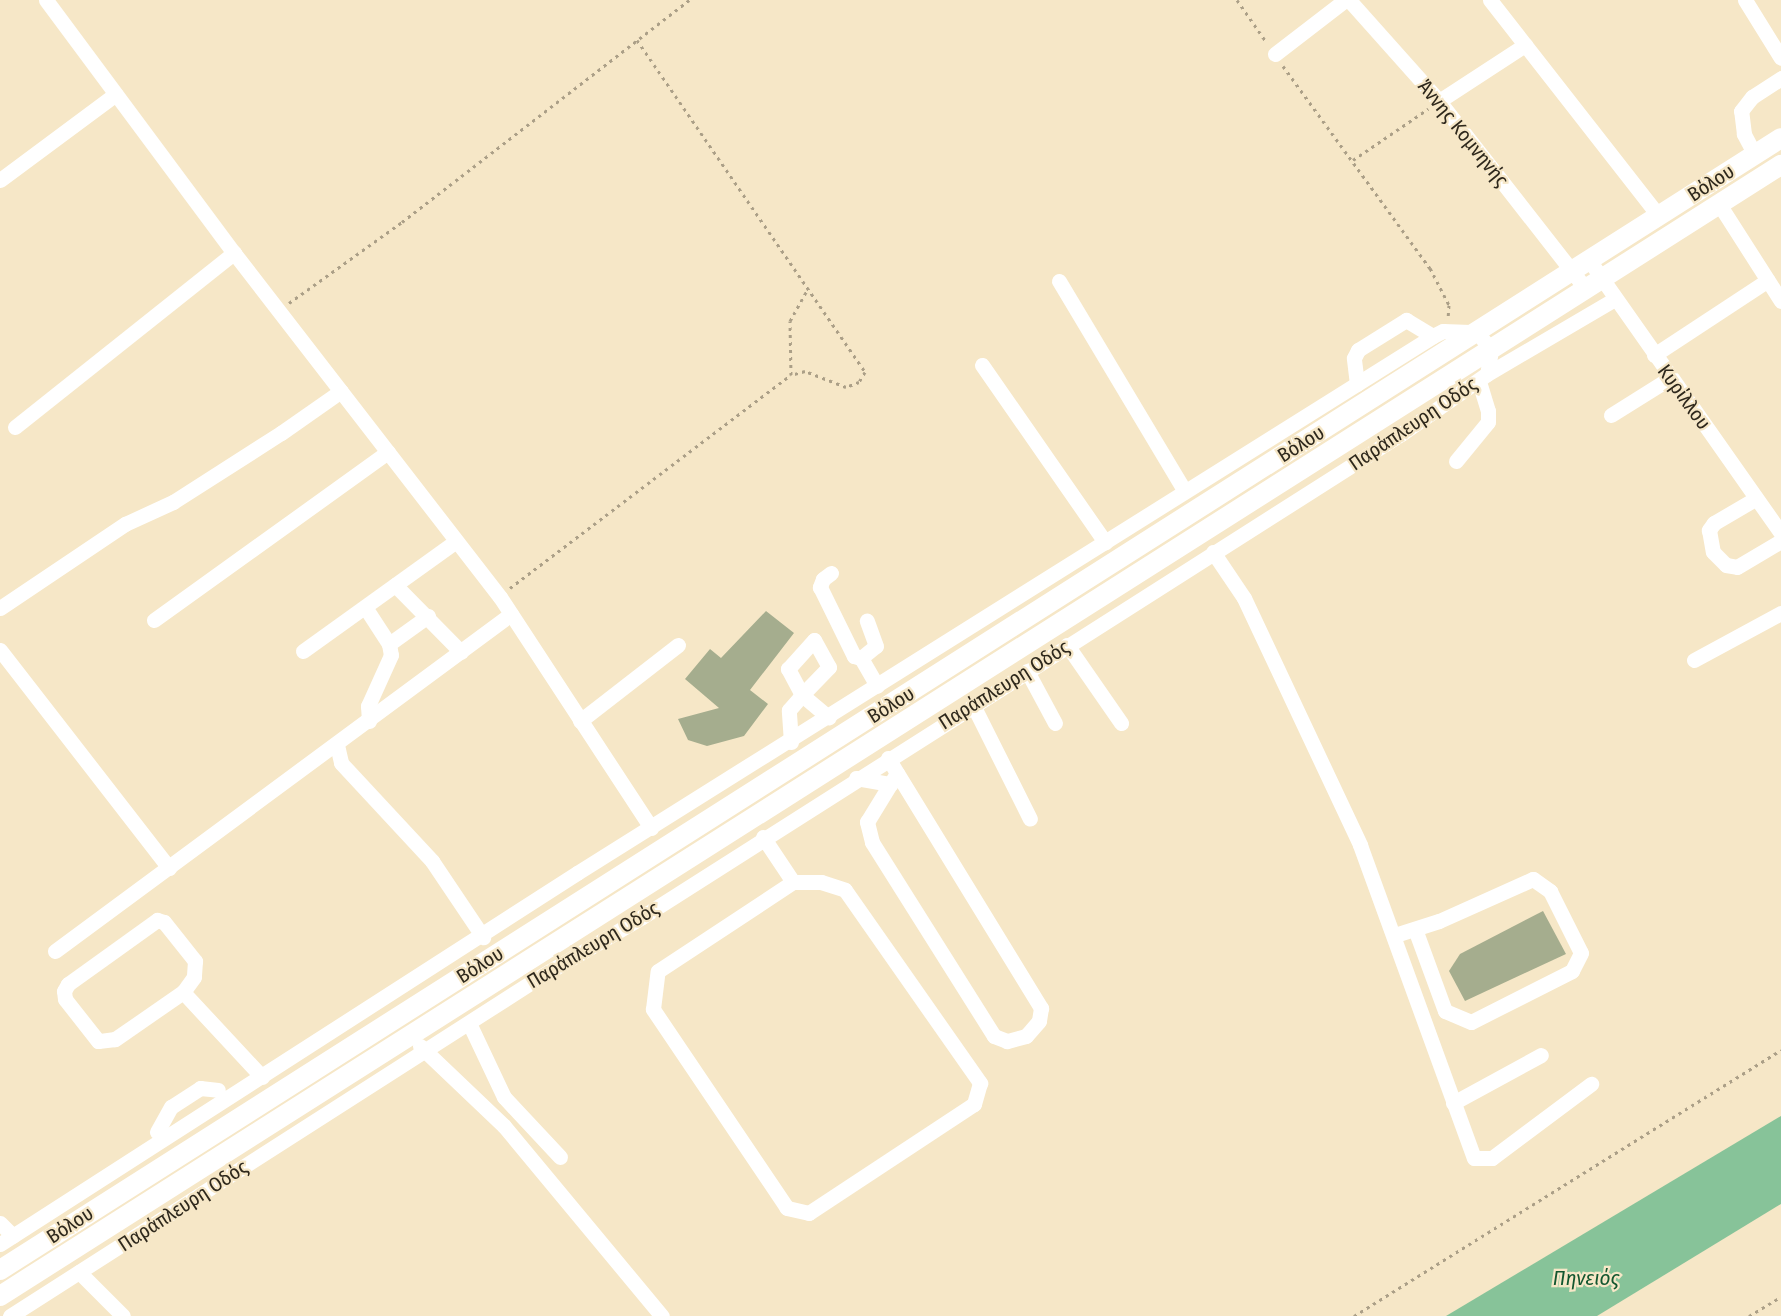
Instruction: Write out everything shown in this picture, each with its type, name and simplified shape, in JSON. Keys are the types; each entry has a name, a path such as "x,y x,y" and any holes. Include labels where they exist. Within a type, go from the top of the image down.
{"main road":[{"name":"Βόλου","path":"0,1270 1781,138"},
{"name":"Βόλου","path":"0,1296 1781,165"}],"street":[{"path":"46,0 234,253 500,597 651,828"},
{"path":"1275,54 1347,0"},
{"name":"Άννης Κομνηνής","path":"1347,0 1439,101 1581,266"},
{"path":"1490,0 1659,216"},
{"path":"1745,0 1781,58"},
{"path":"1439,101 1525,45"},
{"path":"1755,155 1744,134 1741,111 1752,97 1781,78"},
{"path":"0,180 116,94"},
{"path":"1719,204 1781,301"},
{"path":"15,427 234,253"},
{"name":"Κυρίλλου","path":"1581,266 1594,284 1615,299 1781,533"},
{"path":"1654,355 1767,280"},
{"path":"1059,281 1184,490"},
{"path":"1456,461 1488,422 1483,378 1615,299"},
{"path":"1357,384 1354,358 1358,350 1406,320 1438,333 1477,332 1491,350"},
{"path":"0,1223 7,1240 1184,490 1438,333"},
{"name":"Παράπλευρη Οδός","path":"10,1316 1027,671 1483,378 1491,350"},
{"path":"982,365 1105,542"},
{"path":"1611,415 1670,378"},
{"path":"0,608 125,524 173,501 281,434 341,391"},
{"path":"154,620 388,452"},
{"path":"1755,499 1714,523 1709,530 1713,552 1726,566 1737,567 1781,541"},
{"path":"303,651 456,541"},
{"path":"1213,552 1244,598 1360,845 1395,935 1474,1158 1492,1158 1591,1084"},
{"path":"831,573 823,579 820,587 854,657 861,658 876,646 867,621"},
{"path":"395,585 461,652"},
{"path":"365,606 389,644 390,661 366,710 369,721"},
{"path":"1694,660 1781,613"},
{"path":"55,951 337,745 511,614"},
{"path":"389,644 428,616"},
{"path":"580,721 678,645"},
{"path":"1067,645 1121,723"},
{"path":"0,650 169,868"},
{"path":"861,658 877,686"},
{"path":"1027,671 1055,723"},
{"path":"791,742 789,710 802,695 829,718"},
{"path":"973,705 1030,819"},
{"path":"337,745 341,763 432,861 483,937"},
{"path":"888,758 893,779 1041,1008 1039,1021 1026,1036 1014,1041 994,1036 872,842 867,822 893,779"},
{"path":"856,778 893,779"},
{"path":"763,837 793,882"},
{"path":"1395,935 1415,929 1533,879 1550,891 1581,953 1572,971 1470,1022 1445,1011 1415,929"},
{"path":"793,882 821,882 845,890 980,1083 974,1104 809,1213 787,1208 654,1010 658,971 793,882"},
{"path":"157,920 165,922 195,961 197,969 183,992 108,1042 98,1041 65,999 64,991 68,984 157,920"},
{"path":"183,992 262,1077"},
{"path":"380,1002 411,1037 504,1126 662,1316"},
{"path":"469,1023 504,1097 560,1157"},
{"path":"1453,1104 1541,1055"},
{"path":"157,1132 171,1107 200,1088 219,1090"},
{"path":"152,1147 162,1166"},
{"path":"79,1272 123,1316"}],"path":[{"path":"276,307 296,300 402,222 689,0"},
{"path":"1237,0 1442,286 1449,305 1438,333"},
{"path":"500,597 791,375 806,371 846,387 859,382 865,372 637,40"},
{"path":"1353,160 1439,101"},
{"path":"791,375 790,321 807,290"},
{"path":"1354,1316 1781,1050"},
{"path":"1749,1316 1781,1297"}],"water":[{"name":"Πηνειός","path":"1781,1116 1781,1204 1597,1316 1446,1316"}],"building":[{"path":"766,611 794,633 750,690 768,704 744,736 707,746 688,740 678,719 719,708 685,679 710,649 721,658"},
{"path":"1543,911 1566,954 1465,1001 1449,971 1460,954"}]}
